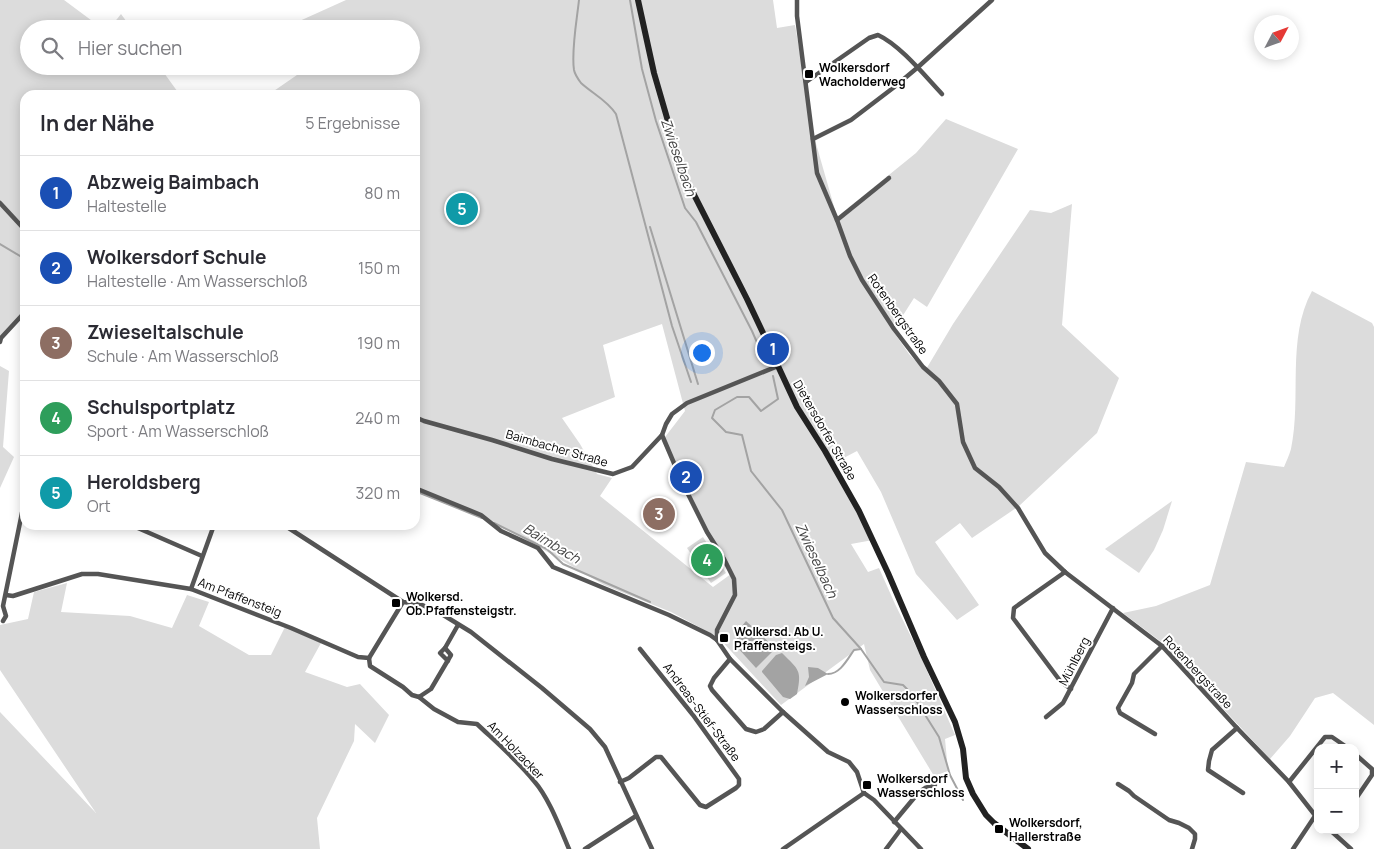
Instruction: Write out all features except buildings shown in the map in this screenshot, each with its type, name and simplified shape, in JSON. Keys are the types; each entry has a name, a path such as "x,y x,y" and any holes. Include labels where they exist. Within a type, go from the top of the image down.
{"street":[{"name":"Dietersdorfer Straße","path":"638,0 654,73 683,173 747,299 798,407 859,511 888,573 924,657 955,722 964,749 966,778 973,794 986,815 1028,849"},
{"name":"Rotenbergstraße","path":"797,0 797,16 818,174 850,256 862,280 894,329 923,367 939,381 957,404 963,442 975,468 999,487 1018,508 1045,553 1064,572 1162,646 1289,782 1314,814"},
{"path":"813,139 851,120 917,68 992,0"},
{"path":"806,82 869,38 878,35 888,39 942,94"},
{"path":"837,220 889,178"},
{"path":"0,203 20,225"},
{"path":"0,342 1,338 20,317"},
{"name":"Baimbacher Straße","path":"420,419 552,459 613,474 632,467 662,435 672,414 687,403 778,366"},
{"path":"662,435 705,529 724,559 734,580 735,595 717,630 717,640"},
{"path":"420,490 481,515 501,531 538,548 553,566 669,615 717,640 730,659 783,712 828,752 849,762 857,772 864,793 874,800 921,849"},
{"path":"3,621 6,616 3,606 20,519"},
{"path":"142,530 202,556"},
{"path":"191,589 212,530"},
{"path":"292,530 403,602 420,604 440,613 471,632 542,688 590,730 605,747 652,849"},
{"path":"1064,572 1014,608 1012,618 1061,682 1071,689"},
{"name":"Am Pfaffensteig","path":"6,595 13,596 82,574 98,574 191,589 291,628 358,658 369,658"},
{"path":"369,658 403,602"},
{"name":"Mühlberg","path":"1046,717 1063,703 1113,608"},
{"path":"418,697 431,690 448,662 451,655 445,648 458,625"},
{"path":"1154,734 1120,713 1118,708 1132,683 1134,674 1162,646"},
{"name":"Andreas-Stief-Straße","path":"620,782 629,778 656,758 661,757 700,805 706,807 739,785 739,779 693,715 640,649"},
{"name":"Am Holzacker","path":"369,658 370,666 412,695 418,697 434,710 458,722 477,724 535,782 548,804 569,849"},
{"path":"730,659 714,678 710,686 746,730 756,732 764,729 783,712"},
{"path":"1237,728 1212,750 1208,761 1208,770 1242,793"},
{"path":"1319,744 1325,737 1332,737 1342,744"},
{"path":"1289,782 1314,751"},
{"path":"1359,758 1372,769 1372,775 1359,794"},
{"path":"1118,784 1170,820 1179,822 1189,828 1195,834 1192,849"},
{"path":"894,822 919,792 935,785"},
{"path":"783,849 864,793"},
{"path":"585,849 636,816"},
{"path":"1292,849 1314,820"},
{"path":"886,849 901,829"},
{"path":"1335,834 1351,849"}],"shaded area":[{"path":"0,0 64,0 91,20 20,20 20,75 166,75 176,90 20,90 20,319 0,337"},
{"path":"346,0 773,0 777,28 795,25 815,140 837,217 916,153 946,119 1018,149 927,307 914,298 893,331 909,354 925,371 953,324 1030,210 1051,213 1072,204 1062,325 1119,378 1097,433 1019,506 972,538 960,523 935,542 979,605 957,620 916,574 881,492 857,451 834,463 873,540 851,544 868,572 879,568 955,735 945,739 948,771 934,776 870,670 864,644 781,705 718,637 671,612 604,585 527,540 456,503 420,489 420,90 275,90 297,75 420,75 420,20 302,20","holes":["662,324 685,411 662,441 705,533 731,574 713,587 600,496 612,478 597,474 562,418 615,397 603,345"]},
{"path":"121,14 125,20 116,20"},
{"path":"1312,291 1372,323 1374,327 1374,725 1333,693 1315,698 1290,736 1270,759 1160,641 1123,613 1156,606 1210,585 1246,462 1284,467 1291,449 1294,430 1299,329 1304,309"},
{"path":"0,366 9,371 3,447 14,457 0,488"},
{"path":"1172,501 1163,530 1154,550 1139,573 1105,549"},
{"path":"703,537 726,573 711,583 687,548"},
{"path":"67,583 61,612 130,616 172,628 187,595 209,602 199,626 249,655 271,655 285,627 321,643 305,672 347,687 360,684 389,715 375,743 355,724 354,741 317,818 320,849 0,849 0,712 96,813 0,670 0,625 28,619 34,592"},
{"path":"746,621 773,646 772,652 756,668 737,647 737,632"},
{"path":"782,653 796,667 799,675 797,694 790,699 783,697 762,672 776,655"},
{"path":"808,667 818,668 828,674 805,686 809,677"}],"waterway":[{"path":"579,0 574,45 574,72 581,83 604,101 616,114 672,326 691,382"},
{"name":"Zwieselbach","path":"630,0 642,69 656,121 685,208 696,222 752,331 766,363"},
{"path":"650,227 698,384"},
{"name":"Baimbach","path":"0,244 20,256"},
{"name":"Zwieselbach","path":"773,376 778,399 761,411 749,397 737,397 715,410 712,418 726,432 742,435 751,471 782,510 833,618 861,649 884,682 903,685 912,694 939,737 950,775 963,800"},
{"name":"Baimbach","path":"420,493 482,518"},
{"name":"Baimbach","path":"494,523 547,549 563,564 650,602"},
{"name":"Baimbach","path":"828,674 840,669 854,650 861,649"}],"place":[{"name":"Wolkersdorf Wacholderweg","path":"809,74"},
{"name":"Heroldsberg","path":"462,209"},
{"name":"Abzweig Baimbach","path":"773,349"},
{"name":"Wolkersdorf Schule","path":"686,477"},
{"name":"Zwieseltalschule","path":"659,514"},
{"name":"Schulsportplatz","path":"707,560"},
{"name":"Wolkersd. Ob.Pfaffensteigstr.","path":"396,603"},
{"name":"Wolkersd. Ab U. Pfaffensteigs.","path":"724,638"},
{"name":"Wolkersdorfer Wasserschloss","path":"845,702"},
{"name":"Wolkersdorf Wasserschloss","path":"867,785"},
{"name":"Wolkersdorf, Hallerstraße","path":"999,829"}]}
